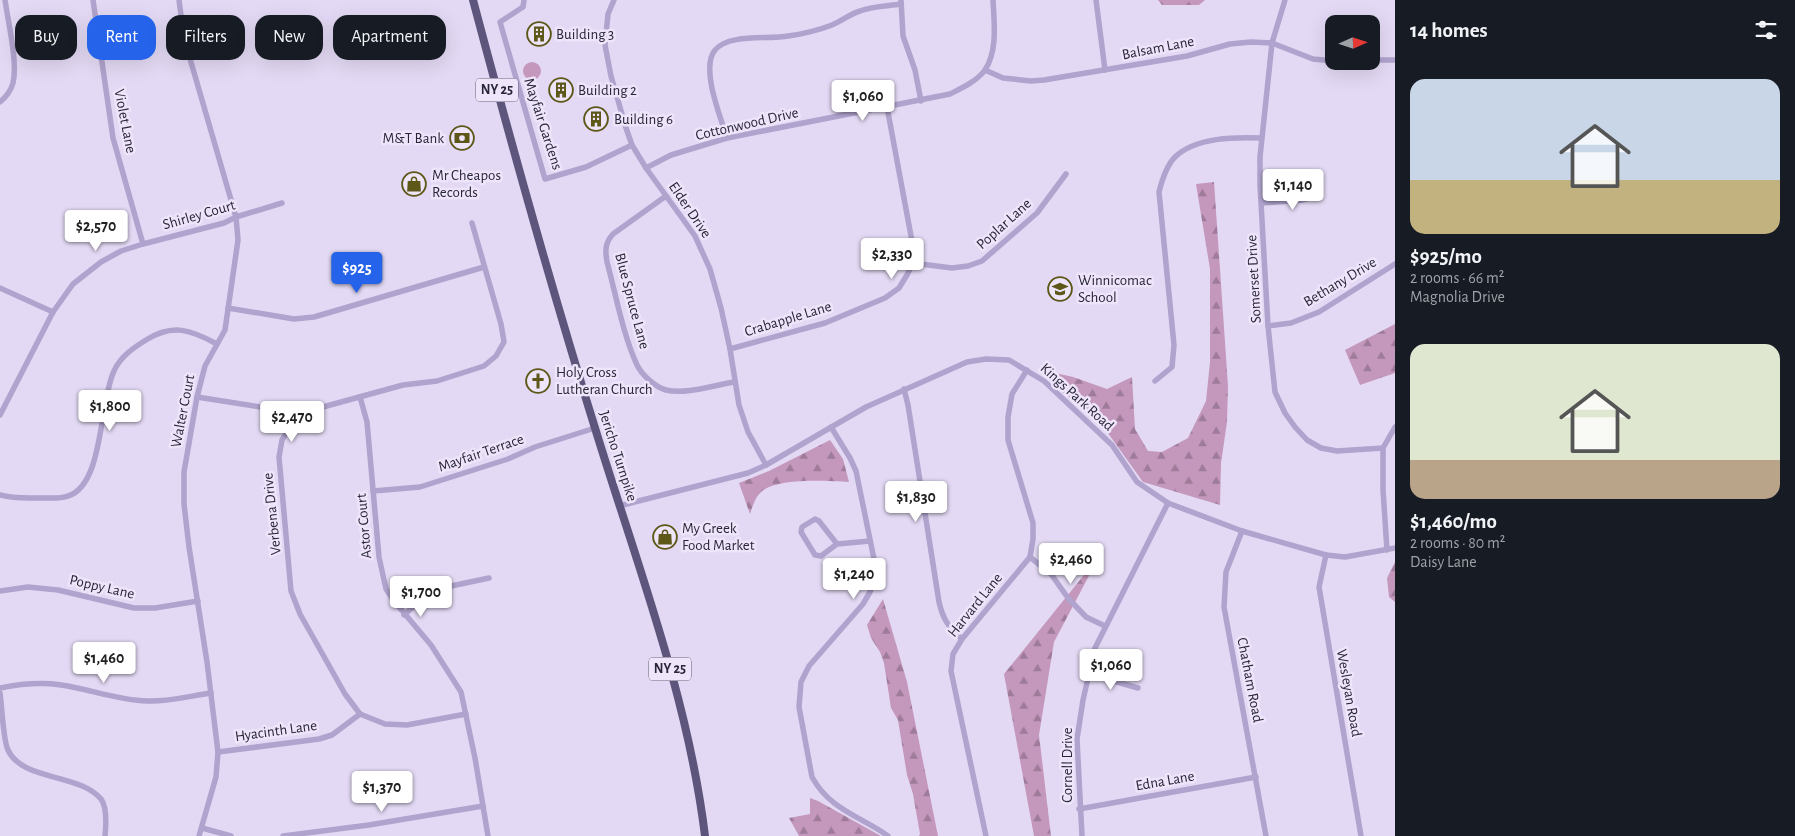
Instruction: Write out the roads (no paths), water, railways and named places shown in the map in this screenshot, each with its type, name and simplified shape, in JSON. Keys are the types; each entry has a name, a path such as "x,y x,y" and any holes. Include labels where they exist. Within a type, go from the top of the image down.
{"main road":[{"name":"Jericho Turnpike","path":"473,0 594,428 680,702 692,757 705,836"}],"street":[{"path":"0,102 13,85 14,75 3,13 5,0"},
{"name":"Violet Lane","path":"94,0 113,138 143,244"},
{"name":"Walter Court","path":"179,0 184,38 236,217 238,240 225,330 205,366 197,397 184,472 184,504 189,548 218,752 216,777 200,836"},
{"name":"Mayfair Gardens","path":"524,0 523,7 500,22 545,180 586,167 632,145"},
{"name":"Elder Drive","path":"614,0 608,14 605,45 611,76 632,145 646,168 695,236 710,269 730,349 739,405 748,432 766,465"},
{"path":"985,70 992,54 994,35 993,0"},
{"path":"1096,0 1105,70"},
{"name":"Somerset Drive","path":"1286,0 1272,43 1261,138 1260,185 1268,326 1274,392 1295,427 1307,440 1321,448 1337,451 1383,448"},
{"path":"727,138 711,88 709,69 714,51 725,43 751,38 786,37 812,31 832,25 860,11 901,2 903,36 915,70 921,101"},
{"name":"Balsam Lane","path":"985,70 1003,78 1031,81 1187,56 1230,44 1272,43 1313,59 1325,60"},
{"path":"1380,60 1395,60"},
{"name":"Cottonwood Drive","path":"646,168 670,155 727,138 950,94 969,84 985,70"},
{"path":"887,107 913,240 913,263"},
{"path":"1156,381 1172,367 1174,345 1159,192 1164,175 1175,157 1191,146 1242,137 1261,138"},
{"name":"Poplar Lane","path":"913,263 952,268 968,266 982,261 1037,214 1066,174"},
{"path":"1262,203 1302,200 1320,195"},
{"name":"Blue Spruce Lane","path":"666,196 613,234 607,241 605,250 626,332 638,367 649,380 664,390 680,391 734,382"},
{"name":"Shirley Court","path":"0,415 52,312 73,284 101,262 121,251 224,223 236,217 282,204"},
{"path":"197,397 267,408 294,421 312,410 403,385 437,381 484,366 496,356 504,342 502,324 472,223"},
{"name":"Crabapple Lane","path":"730,349 825,323 885,298 899,288 913,263"},
{"name":"Bethany Drive","path":"1268,326 1291,323 1319,312 1395,264"},
{"path":"228,308 294,319 314,317 484,266"},
{"path":"0,288 52,312"},
{"path":"0,495 9,498 68,496 82,487 96,457 106,397 114,371 129,351 151,336 164,331 180,329 197,333 217,344"},
{"name":"Kings Park Road","path":"619,506 748,473 766,465 866,407 904,389 967,362 986,359 1010,360 1044,381 1112,445 1138,482 1168,503 1242,531 1326,555 1345,557 1395,548"},
{"path":"1026,370 1012,394 1008,440 1033,523 1030,557 1051,574 1068,598 1086,617 1105,626"},
{"path":"904,389 939,602 943,618 962,639"},
{"name":"Astor Court","path":"360,397 367,422 382,575 386,589 404,615 430,645 460,692 466,714 488,836"},
{"name":"Verbena Drive","path":"294,421 282,440 278,457 292,590 300,614 321,654 345,694 360,714"},
{"path":"1387,550 1383,448 1395,427"},
{"name":"Mayfair Terrace","path":"373,491 420,487 508,459 594,428"},
{"path":"831,428 856,471 875,567 874,580 863,604 808,666 801,682 799,701 812,777 817,786 835,805 888,836"},
{"name":"Cornell Drive","path":"1082,836 1078,739 1083,700 1095,648 1168,503"},
{"path":"837,544 819,520 815,519 802,526 801,532 815,555 821,556 837,544 870,541"},
{"name":"Chatham Road","path":"1242,531 1226,572 1224,607 1266,836"},
{"name":"Wesleyan Road","path":"1326,555 1319,587 1361,836"},
{"name":"Harvard Lane","path":"986,836 951,670 953,654 962,639 1030,557"},
{"path":"404,615 421,600 437,590 489,578"},
{"name":"Poppy Lane","path":"0,591 28,587 58,590 134,608 155,608 198,601"},
{"path":"1089,674 1138,688"},
{"path":"0,688 27,683 61,685 119,698 148,701 169,700 211,693"},
{"path":"0,693 8,749 17,762 32,770 83,786 101,799 107,820 105,836"},
{"path":"360,714 385,724 407,725 466,714"},
{"name":"Hyacinth Lane","path":"218,752 319,739 332,735 360,714"},
{"name":"Edna Lane","path":"1080,809 1256,777"},
{"path":"283,836 370,825 483,806"},
{"path":"202,828 231,836"}],"place":[{"name":"Building 3","path":"539,34"},
{"name":"Building 2","path":"561,90"},
{"name":"Building 6","path":"596,119"},
{"name":"M&T Bank","path":"462,138"},
{"name":"Mr Cheapos Records","path":"414,184"},
{"name":"Winnicomac School","path":"1060,289"},
{"name":"Holy Cross Lutheran Church","path":"538,381"},
{"name":"My Greek Food Market","path":"665,537"}]}
